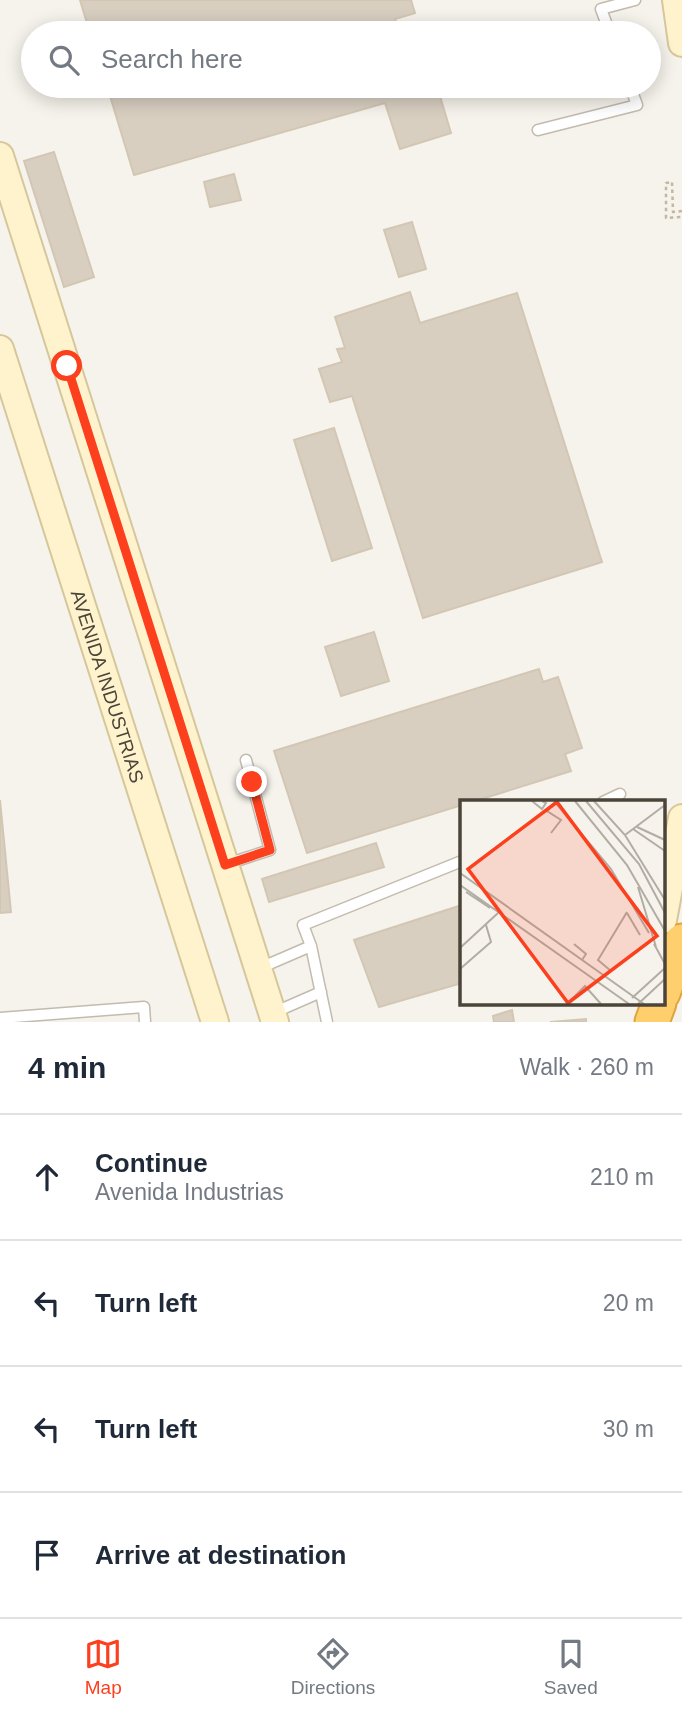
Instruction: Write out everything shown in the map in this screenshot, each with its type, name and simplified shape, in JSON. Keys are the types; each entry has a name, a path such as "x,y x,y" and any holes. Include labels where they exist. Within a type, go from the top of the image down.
{"highway":[{"path":"664,990 682,941"},
{"path":"652,1022 659,1004"}],"main road":[{"path":"676,0 682,43"},
{"path":"0,156 274,1017"},
{"name":"AVENIDA INDUSTRIAS","path":"0,349 215,1022"},
{"path":"664,915 682,818"},
{"path":"643,1022 647,1004"}],"lane":[{"path":"606,21 601,9 635,0"},
{"path":"538,131 637,105 634,98"},
{"path":"225,865 270,850 246,760"},
{"path":"607,800 620,794 619,800"},
{"path":"327,1022 311,946 303,925 460,861"},
{"path":"258,969 311,946"},
{"path":"274,1017 321,992"},
{"path":"0,1018 144,1007 145,1022"}],"path":[{"path":"682,211 673,212 672,182 666,183 666,218 682,217"}],"building":[{"path":"80,0 411,0 415,13 395,19 396,21 86,21"},
{"path":"111,98 441,98 451,133 400,149 385,103 134,175"},
{"path":"54,152 94,277 64,287 24,161"},
{"path":"234,174 241,200 210,207 204,182"},
{"path":"412,222 426,269 399,277 384,230"},
{"path":"410,292 420,323 517,293 602,562 423,618 352,396 330,402 319,369 342,362 337,349 345,348 335,317"},
{"path":"334,428 372,548 332,561 294,440"},
{"path":"374,632 389,681 341,696 325,647"},
{"path":"539,669 543,682 558,677 582,748 565,754 571,771 478,800 460,800 460,806 307,853 274,751"},
{"path":"0,800 11,912 0,913"},
{"path":"376,843 384,867 269,902 262,879"},
{"path":"460,906 460,984 379,1007 354,940"},
{"path":"512,1010 514,1022 494,1022 493,1016"},
{"path":"586,1019 586,1022 550,1022"}],"route":[{"path":"67,366 225,865 270,850 252,782"}]}
